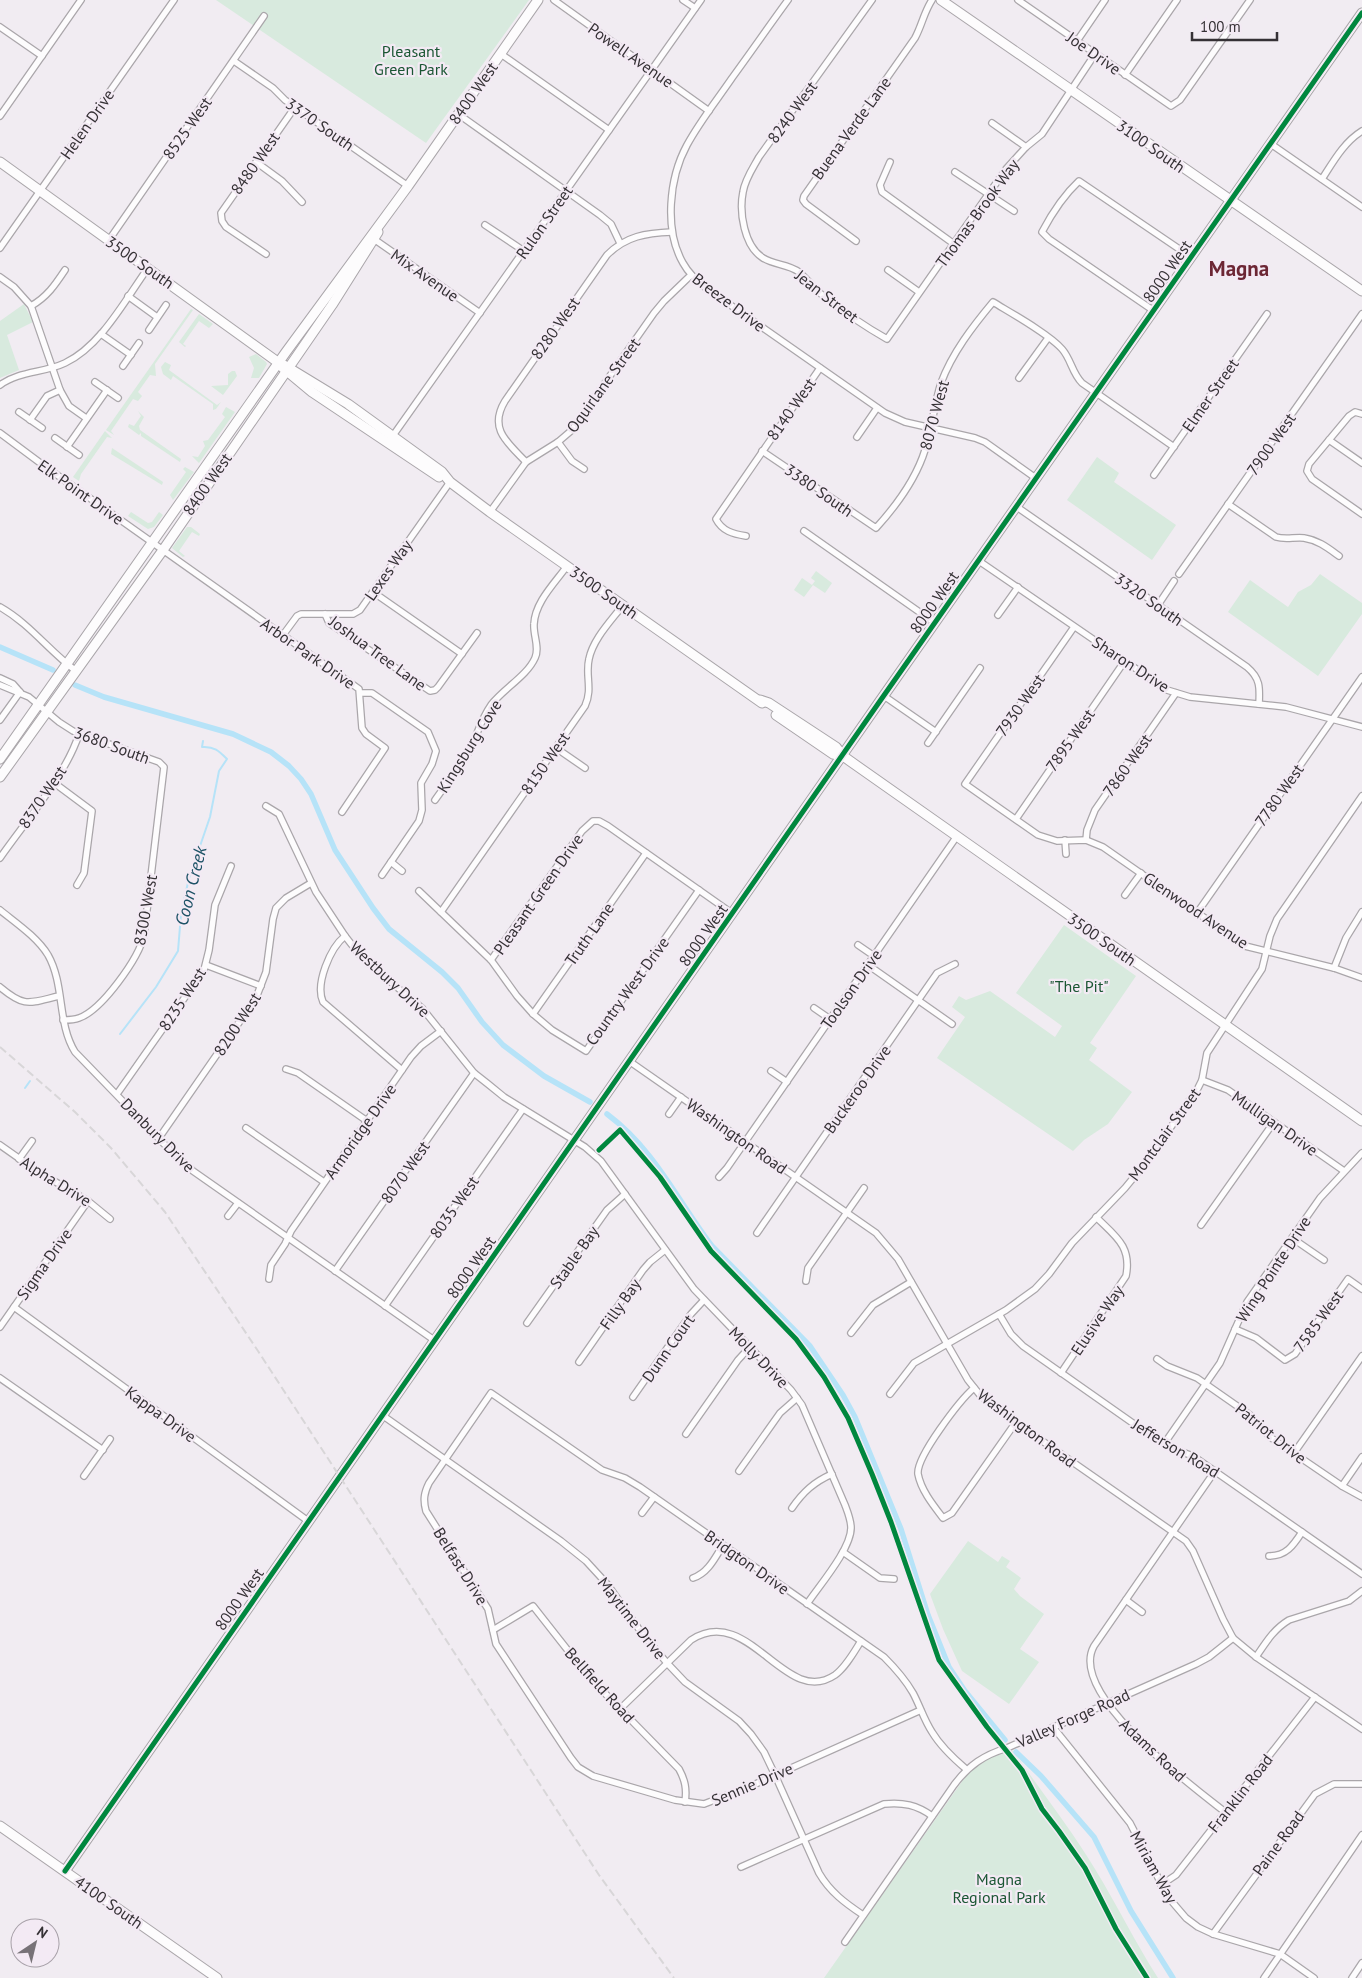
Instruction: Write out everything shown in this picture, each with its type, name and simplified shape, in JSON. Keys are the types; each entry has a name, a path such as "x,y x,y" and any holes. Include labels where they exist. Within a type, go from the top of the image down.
{"main road":[{"name":"8400 West","path":"0,759 279,363 372,238 538,0"},
{"name":"3100 South","path":"941,0 1362,291"},
{"name":"8000 West","path":"65,1871 1362,13"},
{"name":"3500 South","path":"0,162 279,363 312,392 442,472 450,482 490,512 760,700 766,708 833,754 843,756 1362,1120"},
{"name":"8400 West","path":"0,777 163,550 345,286 372,238"},
{"name":"4100 South","path":"0,1826 217,1978"}],"street":[{"name":"Helen Drive","path":"0,248 174,0"},
{"name":"Powell Avenue","path":"554,0 709,110"},
{"path":"683,0 695,8"},
{"name":"Rulon Street","path":"390,440 701,0"},
{"name":"Breeze Drive","path":"788,0 709,110 686,146 674,184 672,205 672,232 677,250 691,275 725,302 877,408 896,419 985,442 1036,478"},
{"name":"8240 West","path":"747,235 741,205 743,190 748,176 759,157 872,0"},
{"name":"Buena Verde Lane","path":"856,241 806,204 804,196 915,38 921,28 924,14 932,0"},
{"name":"Joe Drive","path":"1018,0 1171,106 1180,100 1250,0"},
{"path":"1028,7 1033,0"},
{"path":"1077,41 1105,0"},
{"path":"1125,75 1178,0"},
{"path":"0,116 2,109 42,56 78,1"},
{"name":"8525 West","path":"109,240 264,16"},
{"path":"0,27 42,56"},
{"path":"501,54 609,130"},
{"name":"Thomas Brook Way","path":"887,339 1006,170 1026,147 1042,134 1095,54"},
{"name":"3370 South","path":"234,61 408,186"},
{"name":"8480 West","path":"266,254 226,227 221,217 223,210 295,106"},
{"path":"458,114 611,224 620,243"},
{"path":"992,123 1026,147"},
{"path":"1322,179 1344,147 1355,135 1362,131"},
{"path":"1271,144 1362,207"},
{"path":"256,162 282,181 302,202"},
{"path":"890,162 880,185 882,192 954,244"},
{"path":"956,172 1014,211"},
{"path":"1154,311 1042,232 1072,186 1078,181 1191,257"},
{"path":"485,225 524,251"},
{"name":"8280 West","path":"526,462 504,440 498,422 501,407 600,263 620,243 639,235 672,232"},
{"name":"Jean Street","path":"747,235 754,249 762,257 799,272 826,298 887,339"},
{"name":"Mix Avenue","path":"372,238 480,313"},
{"path":"0,385 22,375 53,368 88,348 101,334 148,268"},
{"path":"31,306 50,292 66,270"},
{"path":"888,270 919,292"},
{"name":"Oquirlane Street","path":"490,512 526,462 558,442 572,430 664,300 691,275"},
{"path":"0,277 14,287 31,306 60,390 69,406 86,418"},
{"path":"128,296 157,317"},
{"name":"8070 West","path":"876,528 915,474 921,462 941,384 948,366 962,343 993,302 1048,338"},
{"path":"149,330 166,305"},
{"name":"Elmer Street","path":"1154,475 1267,314"},
{"name":"7900 West","path":"1179,574 1362,314"},
{"path":"101,334 131,355"},
{"path":"1020,378 1048,338 1063,350 1076,377 1174,447"},
{"path":"123,366 139,343"},
{"name":"8140 West","path":"746,536 734,534 724,529 716,519 820,368"},
{"path":"96,382 118,398"},
{"path":"30,420 47,396 60,390"},
{"path":"67,447 106,390"},
{"path":"857,437 877,408"},
{"path":"19,412 42,428"},
{"path":"1362,414 1359,412 1352,414 1309,464 1307,471 1312,479 1362,514"},
{"name":"Elk Point Drive","path":"0,433 163,550"},
{"path":"55,438 79,455"},
{"path":"1329,440 1362,464"},
{"path":"558,442 572,461 584,469"},
{"name":"3380 South","path":"762,451 876,528"},
{"name":"Lexes Way","path":"283,635 298,615 356,613 360,610 450,482"},
{"path":"1228,504 1276,537 1282,539 1306,538 1315,541 1339,556"},
{"name":"3320 South","path":"1017,506 1254,674 1259,684 1259,704"},
{"path":"804,531 935,623"},
{"name":"Arbor Park Drive","path":"163,550 358,688 362,728 366,734 384,748 342,812"},
{"name":"Sharon Drive","path":"979,561 1156,684 1176,693 1204,699 1286,707 1362,727"},
{"name":"Kingsburg Cove","path":"435,800 469,750 491,705 534,660 537,650 534,630 535,613 541,601 567,566"},
{"path":"1158,605 1174,581"},
{"path":"998,615 1018,587"},
{"path":"374,592 462,654 477,633"},
{"name":"8150 West","path":"441,912 588,699 590,687 588,662 592,649 623,605"},
{"path":"0,607 30,628 76,671"},
{"name":"Joshua Tree Lane","path":"325,614 329,623 425,690 432,691 438,687 462,654"},
{"name":"7930 West","path":"966,784 1074,627"},
{"name":"7895 West","path":"1016,819 1124,662"},
{"path":"928,743 980,668"},
{"name":"7780 West","path":"1197,913 1362,677"},
{"path":"0,678 13,684 20,692"},
{"path":"0,685 20,692"},
{"path":"0,720 20,692"},
{"name":"3680 South","path":"20,692 39,704 59,722 79,734 163,764"},
{"path":"360,693 372,693 390,705 428,732 435,746 434,760 421,783 421,817 382,875"},
{"name":"7860 West","path":"1086,840 1087,830 1095,810 1176,693"},
{"path":"884,696 936,732"},
{"name":"8370 West","path":"0,858 70,756 79,734"},
{"path":"556,748 584,768"},
{"name":"8300 West","path":"63,1020 80,1018 102,1001 140,950 144,935 165,771 163,764"},
{"path":"53,782 92,811 84,873 77,885"},
{"name":"Glenwood Avenue","path":"966,784 1038,835 1047,839 1086,840 1103,847 1245,946 1267,953 1334,968 1362,978"},
{"name":"Montclair Street","path":"890,1394 914,1363 999,1314 1035,1289 1049,1274 1072,1243 1125,1188 1148,1160 1198,1088 1202,1080 1207,1053 1262,969 1270,936 1277,919 1362,796"},
{"name":"Westbury Drive","path":"266,806 275,810 282,818 311,883 344,936 371,966 422,1008 474,1073 504,1097 574,1140"},
{"name":"Pleasant Green Drive","path":"492,960 587,824 593,820 600,821 733,914"},
{"name":"Toolson Drive","path":"719,1177 957,836"},
{"path":"1065,840 1066,854"},
{"name":"Truth Lane","path":"533,1014 646,853"},
{"path":"391,862 402,871"},
{"name":"8235 West","path":"117,1094 206,965 215,905 231,866"},
{"path":"1126,895 1141,873"},
{"name":"8200 West","path":"159,1138 248,1012 266,972 276,908 286,898 311,883"},
{"name":"Country West Drive","path":"419,891 492,960 517,996 533,1014 559,1035 586,1051 699,890"},
{"name":"Danbury Drive","path":"0,910 36,941 48,955 54,969 67,1036 75,1052 159,1138 193,1171 434,1340"},
{"path":"1334,968 1346,938 1362,912"},
{"path":"344,936 336,944 327,961 321,991 323,1002 402,1070"},
{"path":"858,945 874,956"},
{"name":"Buckeroo Drive","path":"757,1233 937,973 955,964"},
{"path":"206,965 261,986"},
{"path":"868,965 952,1024"},
{"path":"0,987 16,1000 26,1003 59,996"},
{"path":"814,1008 830,1019"},
{"name":"Armoridge Drive","path":"269,1278 271,1265 285,1244 290,1231 324,1182 402,1070 421,1046 441,1031"},
{"name":"Washington Road","path":"629,1061 847,1212 884,1240 911,1282 946,1344 974,1388 987,1402 1190,1545 1222,1619 1233,1638 1256,1657 1362,1729"},
{"path":"286,1069 298,1073 367,1121"},
{"path":"771,1071 787,1082"},
{"name":"8070 West","path":"336,1271 474,1073"},
{"name":"Mulligan Drive","path":"1202,1080 1228,1090 1344,1171"},
{"path":"670,1114 681,1097"},
{"name":"8035 West","path":"385,1306 523,1109"},
{"path":"1201,1225 1274,1122"},
{"path":"246,1128 324,1182"},
{"name":"Molly Drive","path":"574,1140 601,1161 680,1272 797,1398 806,1413 851,1524 850,1537 843,1552 807,1604"},
{"path":"19,1159 32,1141"},
{"name":"Alpha Drive","path":"0,1145 19,1159 88,1201 110,1218"},
{"name":"Wing Pointe Drive","path":"1164,1444 1220,1363 1247,1302 1320,1198 1362,1153"},
{"path":"806,1281 808,1268 864,1188"},
{"name":"Stable Bay","path":"527,1323 607,1210 625,1194"},
{"name":"Sigma Drive","path":"0,1326 88,1201"},
{"path":"228,1216 238,1203"},
{"name":"Elusive Way","path":"1061,1373 1126,1276 1128,1262 1123,1246 1096,1217"},
{"path":"1292,1238 1324,1260"},
{"name":"Filly Bay","path":"579,1362 643,1270 665,1250"},
{"name":"7585 West","path":"1234,1329 1256,1338 1286,1360 1295,1354 1348,1279 1362,1289"},
{"path":"852,1333 873,1305 911,1282"},
{"name":"Dunn Court","path":"633,1397 686,1322 704,1300"},
{"name":"Kappa Drive","path":"14,1307 308,1521"},
{"name":"Jefferson Road","path":"999,1314 1017,1341 1061,1373 1164,1444 1187,1452 1216,1471 1362,1574"},
{"path":"686,1434 738,1360 750,1347"},
{"path":"1294,1454 1362,1356"},
{"name":"Patriot Drive","path":"1157,1359 1167,1366 1190,1374 1206,1384 1250,1415 1270,1437 1362,1498"},
{"path":"0,1378 103,1450"},
{"path":"974,1388 961,1401 949,1418 923,1456 918,1468 920,1480 927,1496 943,1518 952,1513 1016,1422"},
{"name":"Belfast Drive","path":"491,1393 445,1459 424,1493 423,1501 426,1511 488,1609 496,1644 578,1767"},
{"name":"Bridgton Drive","path":"491,1393 602,1470 625,1478 654,1496 884,1657 906,1680 939,1743 966,1769"},
{"path":"739,1471 780,1413 797,1398"},
{"name":"Maytime Drive","path":"382,1415 561,1541 586,1561 608,1585 641,1632 667,1664 685,1682 739,1721 751,1734 764,1752 826,1886 838,1898 863,1915"},
{"path":"84,1476 110,1440"},
{"path":"1342,1486 1362,1457"},
{"name":"Adams Road","path":"1216,1471 1094,1646 1089,1657 1089,1666 1114,1713 1167,1766 1225,1812"},
{"path":"792,1508 807,1489 832,1474"},
{"path":"642,1513 654,1496"},
{"path":"1269,1556 1283,1554 1290,1549 1302,1532"},
{"path":"693,1578 700,1576 706,1571 723,1545"},
{"path":"843,1552 880,1578 894,1579"},
{"path":"1256,1657 1280,1625 1289,1620 1349,1601 1362,1591"},
{"path":"1126,1600 1142,1612"},
{"name":"Bellfield Road","path":"493,1630 533,1606 583,1670 679,1769 685,1785 685,1802"},
{"path":"620,1709 691,1640 701,1633 722,1631 732,1634 798,1678 813,1682 822,1681 837,1674 861,1641"},
{"name":"Valley Forge Road","path":"845,1942 966,1769 983,1757 1196,1664 1209,1657 1233,1638"},
{"name":"Franklin Road","path":"1161,1885 1176,1875 1314,1697"},
{"name":"Sennie Drive","path":"578,1767 593,1776 685,1802 696,1804 711,1802 921,1710"},
{"name":"Miriam Way","path":"1052,1727 1130,1823 1161,1885 1186,1918 1198,1927 1213,1934 1280,1954 1314,1978"},
{"name":"Paine Road","path":"1213,1934 1315,1794 1334,1784 1362,1784"},
{"path":"741,1867 884,1804 905,1803 932,1816"},
{"path":"1264,1978 1360,1843 1362,1835"},
{"path":"1352,1978 1362,1964"}],"green space":[{"name":"Pleasant Green Park","path":"216,0 529,0 426,143"},
{"path":"24,304 33,322 7,335 19,370 0,378 0,321"},
{"path":"191,309 193,310 155,364 156,376 150,375 138,392 142,396 138,401 133,399 111,431 114,435 106,430"},
{"path":"199,314 213,324 209,328 199,321 183,344 185,347 179,342"},
{"path":"256,354 267,364 259,378 251,378 254,368 249,357"},
{"path":"165,362 171,365 169,370 217,405 221,402 216,409 213,410 213,404 173,376 171,380 163,374 161,367"},
{"path":"235,371 237,376 223,395 211,386 228,385 228,374"},
{"path":"226,407 235,412 199,463 192,456 198,457 205,446 203,441 208,440 225,417 222,414"},
{"path":"138,411 144,417 139,426 140,430 181,459 180,462 141,436 141,433 139,435 128,427 129,424 134,426 141,416"},
{"path":"105,431 112,438 107,437 81,474 79,481 73,477"},
{"path":"112,448 163,482 162,485 111,454"},
{"path":"1097,457 1119,473 1114,482 1176,525 1152,560 1067,500"},
{"path":"185,467 194,472 173,500 170,495 186,472 183,469"},
{"path":"131,512 148,523 152,522 159,512 163,515 154,527 148,529 128,516"},
{"path":"187,527 191,527 200,534 199,536 192,532 179,551 185,556 183,557 172,548"},
{"path":"816,571 832,583 825,593 813,585 804,597 794,590 802,578 812,585 815,581 811,578"},
{"path":"1320,574 1362,603 1362,614 1318,676 1228,612 1250,580 1288,607 1298,592 1311,585"},
{"name":"\"The Pit\"","path":"1064,925 1136,976 1090,1043 1097,1048 1089,1060 1132,1092 1108,1124 1084,1140 1073,1151 937,1058 965,1017 952,1007 959,996 966,1000 990,991 1055,1037 1062,1026 1016,993"},
{"path":"968,1541 998,1562 1002,1556 1010,1561 1006,1567 1021,1578 1014,1589 1020,1596 1044,1614 1020,1649 1039,1662 1009,1704 962,1671 930,1594"},
{"name":"Magna Regional Park","path":"1012,1750 1085,1854 1158,1978 824,1978 970,1770 990,1758"}],"waterway":[{"path":"0,647 53,670"},
{"path":"75,685 104,697 233,734 271,752 289,766 311,794 335,850 389,929 442,972 458,988 482,1022 503,1045 544,1076 590,1102"},
{"name":"Coon Creek","path":"120,1034 156,987 178,951 181,914 189,878 210,817 219,771 227,759 210,747 202,747 203,741"},
{"name":"Coon Creek","path":"25,1088 30,1081"},
{"path":"607,1114 624,1128 652,1159 712,1246 810,1346 843,1395 855,1417 901,1529 928,1615 949,1667 965,1691 1005,1740"},
{"path":"1016,1752 1041,1776 1094,1837 1131,1911 1173,1978"}],"railway":[{"path":"0,1047 75,1112 111,1148 165,1212 258,1351 599,1875 674,1978"}],"cycle path":[{"path":"65,1871 1362,13"},
{"path":"599,1150 620,1130 660,1177 711,1251 796,1339 824,1377 848,1418 872,1474 891,1522 939,1660 987,1727 1022,1770 1042,1809 1085,1868 1116,1929 1147,1978"}],"district":[{"name":"Magna","path":"1239,269"}]}
